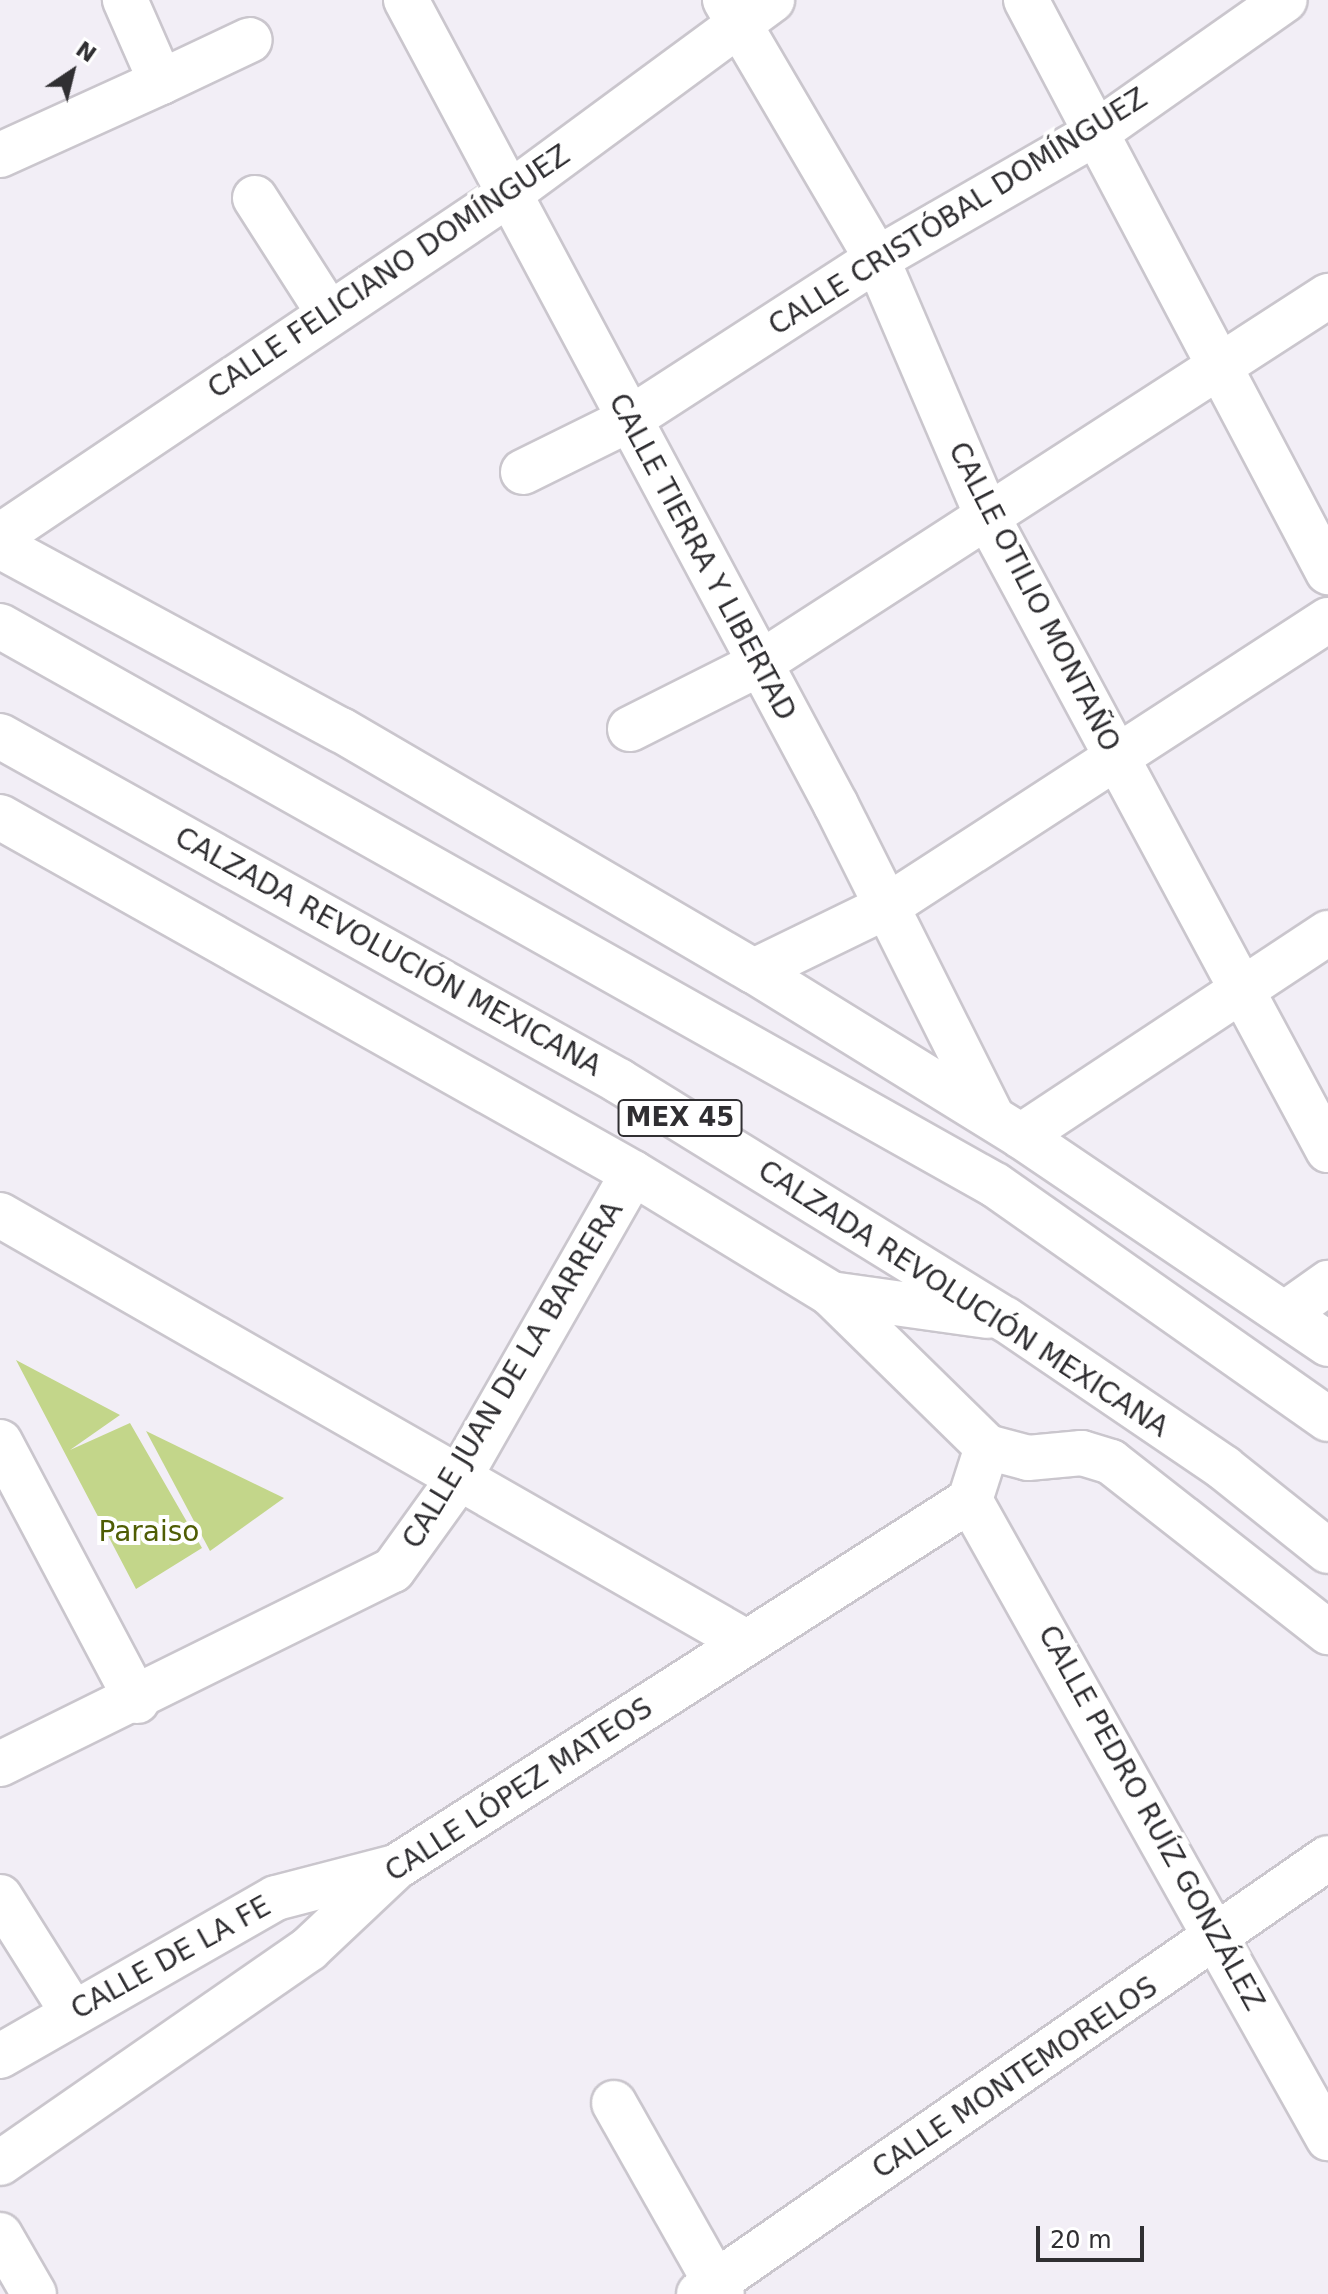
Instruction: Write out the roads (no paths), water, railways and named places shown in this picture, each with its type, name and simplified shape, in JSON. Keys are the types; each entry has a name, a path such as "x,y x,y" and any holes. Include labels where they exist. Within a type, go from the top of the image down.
{"street":[{"path":"125,0 161,82"},
{"name":"CALLE TIERRA Y LIBERTAD","path":"406,0 886,907 1007,1127"},
{"path":"1026,0 1094,134 1328,572"},
{"name":"CALLE CRISTÓBAL DOMÍNGUEZ","path":"523,472 628,420 877,259 1094,134 1285,0"},
{"name":"CALLE FELICIANO DOMÍNGUEZ","path":"0,536 328,312 509,194 745,8"},
{"name":"CALLE OTILIO MONTAÑO","path":"745,8 877,259 987,516 1328,1150"},
{"path":"0,155 250,40"},
{"path":"255,198 328,312"},
{"path":"630,729 759,664 1328,296"},
{"path":"0,546 341,730 754,971 1007,1127 1328,1344"},
{"path":"754,971 886,907 1328,620"},
{"path":"0,626 995,1185 1241,1353 1328,1419"},
{"name":"CALZADA REVOLUCIÓN MEXICANA","path":"0,736 619,1081 1005,1319 1224,1468 1328,1551"},
{"path":"0,817 633,1173 831,1294 987,1447 1028,1458 1082,1453 1111,1462 1328,1632"},
{"path":"1007,1127 1244,990 1328,933"},
{"name":"CALLE JUAN DE LA BARRERA","path":"0,1764 137,1701 393,1570 459,1478 633,1173"},
{"path":"0,1215 746,1642"},
{"path":"1286,1313 1328,1283"},
{"path":"831,1294 1005,1319"},
{"path":"1241,1353 1328,1398"},
{"path":"0,1442 137,1701"},
{"path":"970,1500 987,1447"},
{"name":"CALLE LÓPEZ MATEOS","path":"0,2163 309,1949 396,1867 970,1500"},
{"name":"CALLE PEDRO RUÍZ GONZÁLEZ","path":"970,1500 1220,1937 1328,2138"},
{"name":"CALLE MONTEMORELOS","path":"712,2290 1220,1937 1328,1858"},
{"name":"CALLE DE LA FE","path":"0,2056 276,1898 396,1867"},
{"path":"0,1897 73,2013"},
{"path":"614,2103 712,2290"},
{"path":"0,2235 34,2294"}],"park label":[{"name":"Paraiso","path":"149,1532"}]}
